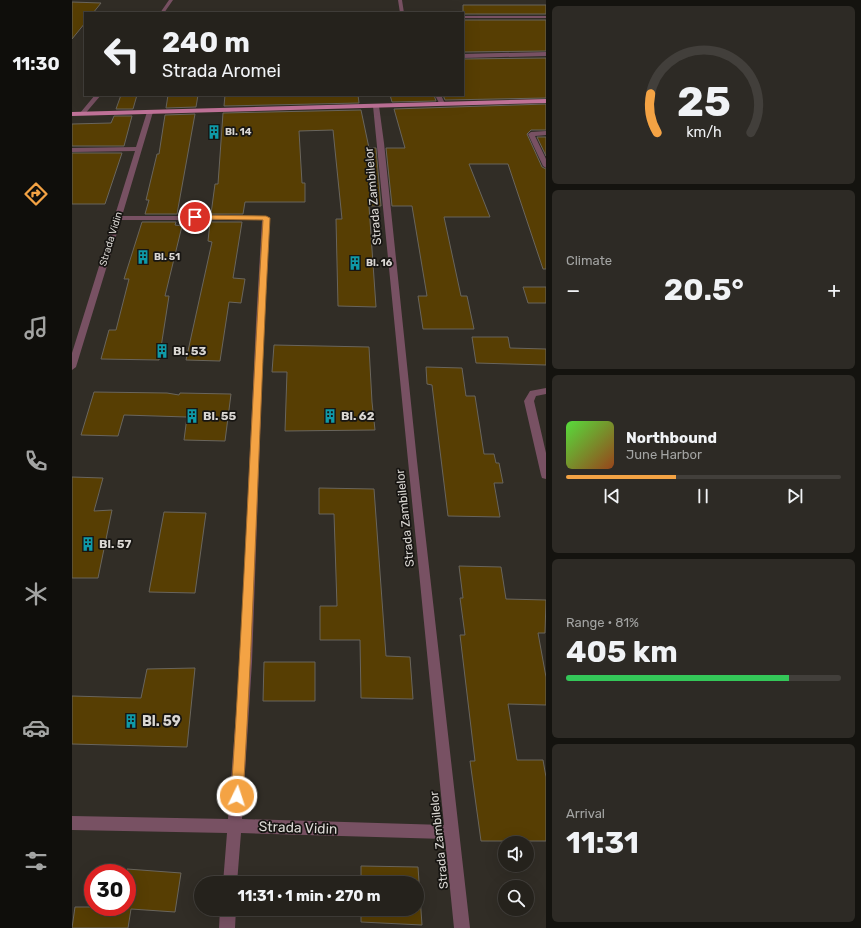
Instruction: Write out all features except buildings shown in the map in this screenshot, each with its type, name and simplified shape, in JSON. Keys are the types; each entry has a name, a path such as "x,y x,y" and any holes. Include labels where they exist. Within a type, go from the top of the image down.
{"main road":[{"path":"72,114 546,101"}],"street":[{"path":"163,12 171,0"},
{"path":"400,0 402,12"},
{"path":"464,17 546,17"},
{"path":"464,56 546,54"},
{"path":"82,114 97,96"},
{"path":"438,96 442,104"},
{"name":"Strada Zambilelor","path":"376,106 462,928"},
{"name":"Strada Vidin","path":"72,367 150,112"},
{"path":"546,133 531,134 546,166"},
{"path":"72,150 138,149"},
{"path":"117,218 266,218 260,323 246,662 231,876"},
{"path":"546,391 533,393 529,401 546,475"},
{"name":"Strada Vidin","path":"72,823 451,832"},
{"path":"227,928 228,916"}],"place":[{"name":"Bl. 14","path":"214,132"},
{"name":"Bl. 51","path":"143,257"},
{"name":"Bl. 16","path":"355,263"},
{"name":"Bl. 53","path":"162,351"},
{"name":"Bl. 55","path":"192,416"},
{"name":"Bl. 62","path":"330,416"},
{"name":"Bl. 57","path":"88,544"},
{"name":"Bl. 59","path":"131,721"}],"route":[{"path":"195,217 266,218 260,323 246,662 237,796"}]}
